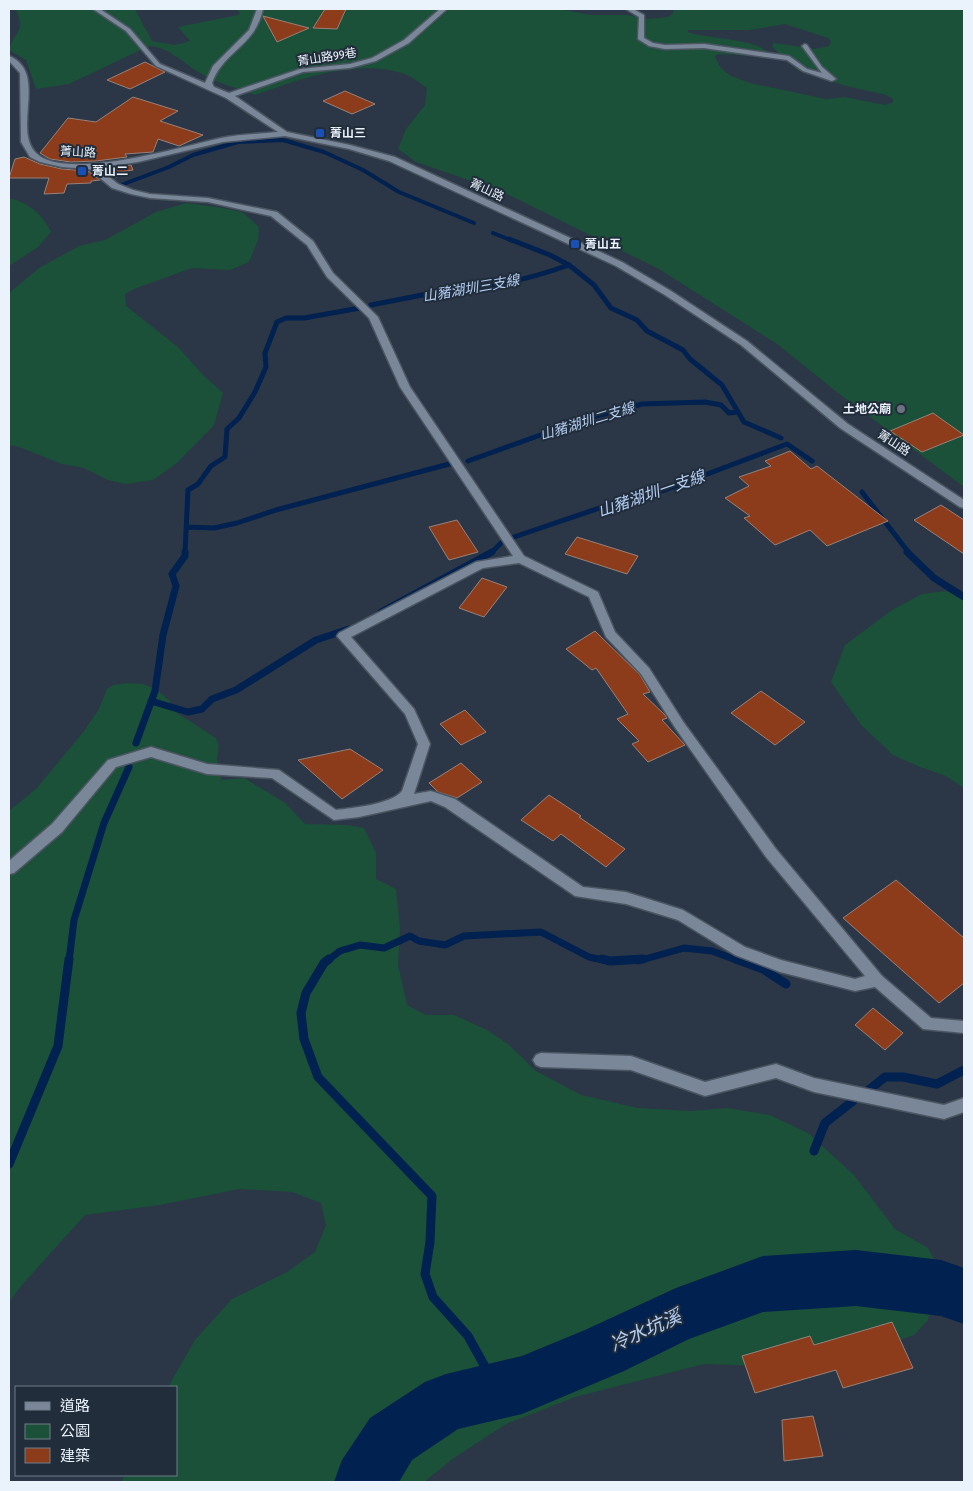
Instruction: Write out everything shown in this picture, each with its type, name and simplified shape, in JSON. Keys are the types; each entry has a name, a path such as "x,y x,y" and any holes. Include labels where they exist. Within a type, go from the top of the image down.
{"street":[{"path":"96,9 128,30 158,65 229,96 285,134"},
{"path":"211,88 208,83 210,75 226,56 251,32 260,9"},
{"name":"菁山路99巷","path":"229,96 313,68 362,63 385,55 417,34 444,9"},
{"path":"629,9 642,16 641,39 652,45 665,48 704,46 789,58 805,70 821,77 832,79 820,68 804,46"},
{"name":"菁山路","path":"9,58 18,65 24,74 25,142 32,155 62,165 91,167 138,160 223,140 285,134 350,146 392,159 619,264 668,293 744,343 844,426 964,505"},
{"path":"91,167 115,186 131,192 150,196 208,200 274,214 310,243 330,275 373,318 404,387 520,559 594,595 610,634 645,671 680,726 771,853 876,980 928,1024 964,1027"},
{"path":"402,801 408,793 424,744 410,712 343,636 480,565 520,559"},
{"path":"9,869 57,828 112,763 151,752 207,769 275,772 334,815 359,812 431,796 450,802 580,892 626,898 682,916 740,951 780,966 855,985 876,980"},
{"path":"540,1060 631,1063 705,1088 776,1071 814,1085 944,1112 964,1105"}],"green space":[{"path":"16,9 135,9 152,41 175,45 190,41 178,27 238,15 240,13 235,9 559,9 591,15 627,15 649,19 668,17 673,13 674,9 964,9 964,487 838,393 777,344 659,269 503,192 416,162 398,149 406,129 425,105 427,88 410,76 389,70 370,68 350,69 310,77 255,95 213,80 169,52 149,46 69,84 36,89 26,60 9,50 20,27","holes":["785,24 828,38 831,42 829,46 815,49 774,43 772,47 799,71 846,86 886,95 893,99 893,102 885,105 844,97 826,99 750,83 731,76 721,68 715,57 717,54 760,56 766,51 740,41 696,34 688,32 688,30 750,30"]},
{"path":"9,198 34,210 44,220 51,232 38,247 9,266"},
{"path":"186,203 242,212 259,227 258,240 249,262 230,270 192,268 125,294 126,306 178,347 204,376 223,393 214,425 177,463 153,480 126,484 108,480 84,468 62,464 9,445 9,293 39,268 79,246 105,240 156,212"},
{"path":"945,591 964,598 964,788 946,776 893,755 861,725 831,682 845,645 892,610 922,594"},
{"path":"143,684 157,690 169,700 177,713 216,738 219,746 217,759 221,780 244,778 285,803 305,824 347,825 364,828 376,853 376,879 396,889 400,929 398,965 407,1005 426,1015 454,1015 487,1030 508,1044 536,1071 581,1095 638,1108 691,1111 727,1108 770,1115 808,1133 854,1175 895,1229 928,1248 937,1265 928,1320 914,1335 844,1360 767,1366 704,1364 575,1397 506,1424 454,1458 424,1482 122,1482 124,1476 178,1476 178,1386 169,1386 195,1340 232,1299 287,1272 315,1252 326,1225 321,1203 292,1192 239,1189 160,1205 85,1215 9,1302 9,811 36,789 84,731 99,709 107,689 113,685"}],"building":[{"path":"325,9 346,9 337,29 313,28"},
{"path":"263,16 309,28 277,42"},
{"path":"145,62 165,72 130,89 107,80"},
{"path":"345,91 375,104 352,114 323,101"},
{"path":"133,97 178,111 160,121 203,135 179,146 158,139 153,152 125,154 127,157 96,161 71,162 50,159 40,153 68,118 96,122"},
{"path":"24,157 40,164 62,169 88,171 100,180 91,181 91,183 67,184 64,193 44,194 49,178 9,178 15,159"},
{"path":"131,165 133,170 114,173 116,178 103,169"},
{"path":"933,413 964,435 922,452 890,431"},
{"path":"790,451 811,469 817,466 888,521 827,546 810,530 775,545 744,518 750,516 725,498 749,486 739,477 771,466 765,461"},
{"path":"941,505 964,520 964,554 914,520"},
{"path":"457,520 478,552 449,560 429,527"},
{"path":"577,537 638,556 627,574 565,554"},
{"path":"482,578 507,587 484,617 459,608"},
{"path":"595,631 640,675 650,692 643,694 665,715 667,718 662,720 685,745 648,762 632,744 639,741 617,719 628,714 596,668 592,670 566,649"},
{"path":"761,691 805,722 775,745 731,713"},
{"path":"465,710 486,732 461,745 440,724"},
{"path":"350,749 383,770 342,799 298,760"},
{"path":"461,763 482,782 457,798 438,792 429,783"},
{"path":"549,795 625,849 606,867 561,834 553,841 521,820"},
{"path":"896,880 964,938 964,983 939,1003 843,918"},
{"path":"873,1008 903,1033 885,1050 855,1025"},
{"path":"892,1322 913,1368 843,1388 836,1370 755,1393 742,1356 810,1336 814,1345"},
{"path":"813,1416 823,1456 784,1461 782,1420"}],"waterway":[{"path":"121,185 169,167 193,155 238,142 283,140 324,152 363,170 399,192 474,223"},
{"path":"493,233 513,241"},
{"path":"509,239 550,255 569,265"},
{"name":"山豬湖圳三支線","path":"371,305 463,287 503,283 569,265"},
{"path":"569,265 594,285 611,308 637,320 647,331 683,350 690,359 722,385 744,422 781,438"},
{"path":"185,553 188,490 198,484 211,466 225,457 227,429 239,418 255,392 266,367 265,353 277,322 286,318 304,318 360,308"},
{"name":"山豬湖圳二支線","path":"468,461 585,419 642,404 705,402 721,405 729,413 737,412"},
{"name":"山豬湖圳一支線","path":"514,537 629,498 665,490 787,444 812,461"},
{"path":"187,527 214,528 237,523 276,510 453,463"},
{"path":"862,492 909,553"},
{"path":"492,552 503,541"},
{"path":"381,612 492,552"},
{"path":"907,552 934,578 964,597"},
{"path":"151,701 155,691 163,635 176,586 172,574 185,556 185,553"},
{"path":"151,701 188,712 202,709 212,699 236,690 316,640 349,629"},
{"path":"136,743 151,701"},
{"path":"69,961 74,920 104,823 129,767"},
{"path":"327,961 340,951 360,945 384,948 410,936 419,941 445,945 464,936 541,932 589,957 608,961"},
{"path":"638,961 684,948 712,951 739,961"},
{"path":"9,1164 58,1046 69,959"},
{"path":"329,959 324,963 306,993 301,1013 304,1039 318,1077 432,1196 430,1242 425,1274 433,1297 468,1336 498,1390"},
{"path":"602,959 610,961 643,959"},
{"path":"736,959 763,969 786,984"},
{"path":"865,1093 885,1077 903,1077 937,1084 964,1070"},
{"path":"814,1151 825,1123 853,1101"},
{"name":"冷水坑溪","path":"364,1482 391,1439 446,1403 522,1385 604,1351 676,1316 763,1284 856,1278 941,1288 964,1296"}],"place":[{"name":"菁山三","path":"320,133"},
{"name":"菁山二","path":"82,171"},
{"name":"菁山五","path":"575,244"},
{"name":"土地公廟","path":"901,409"}]}
